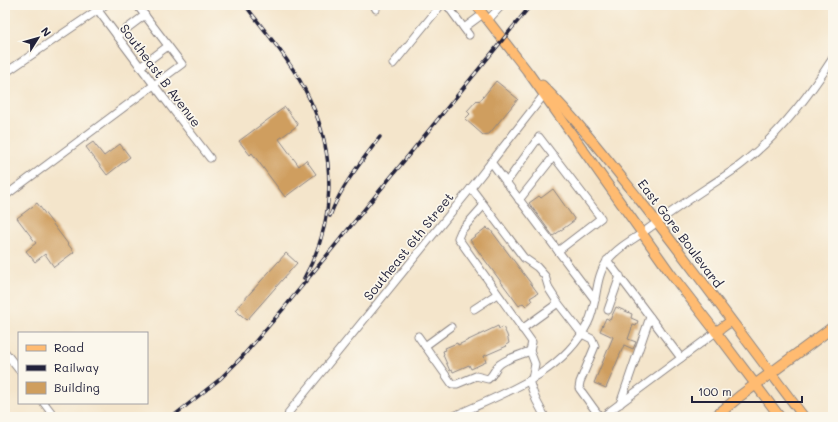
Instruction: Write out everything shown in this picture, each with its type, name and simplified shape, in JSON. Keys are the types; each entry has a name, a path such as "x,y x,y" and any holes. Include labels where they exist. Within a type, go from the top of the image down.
{"highway":[{"path":"715,417 770,373 833,327"}],"main road":[{"name":"East Gore Boulevard","path":"476,5 545,93 671,274 780,417"},
{"name":"East Gore Boulevard","path":"545,93 567,110 657,222 804,417"},
{"path":"716,332 731,321"}],"street":[{"path":"5,73 96,8 105,5"},
{"path":"5,196 182,64 137,5"},
{"path":"392,64 441,5"},
{"path":"447,5 470,35"},
{"path":"464,28 485,17 502,5"},
{"name":"Southeast B Avenue","path":"96,8 140,68 210,158"},
{"path":"117,36 145,15"},
{"path":"140,68 168,46"},
{"path":"452,417 530,380 555,364 577,343 589,322 601,274 608,260 616,252 657,222 743,163 780,129 814,88 833,58"},
{"name":"Southeast 6th Street","path":"288,416 289,412 471,188 545,93"},
{"path":"506,183 539,137 601,218 558,251"},
{"path":"519,200 554,156"},
{"path":"491,162 595,300"},
{"path":"471,188 524,258 537,267 545,276 558,303 582,334 592,339 595,346 580,382 579,388 601,417 716,332"},
{"path":"484,204 461,231 458,238 532,342 530,351 535,364 530,380 536,400 545,417"},
{"path":"608,260 681,358"},
{"path":"608,310 620,276"},
{"path":"474,309 497,294"},
{"path":"522,329 558,303"},
{"path":"620,404 650,318"},
{"path":"425,346 451,327"},
{"path":"418,336 452,384 458,384 476,376 488,379 493,375 496,368 500,364 530,351"},
{"path":"5,352 18,369"},
{"path":"45,404 54,417"}],"building":[{"path":"496,81 518,99 489,134 483,135 465,119 470,114 467,111 477,100 479,102"},
{"path":"285,107 298,125 279,139 299,166 306,160 316,174 285,197 252,153 250,155 239,141"},
{"path":"93,142 104,156 120,144 130,157 107,175 86,147"},
{"path":"553,189 575,220 553,236 529,203 539,196 541,198"},
{"path":"37,203 74,252 54,267 45,254 35,262 26,251 36,243 17,218"},
{"path":"487,227 538,293 530,298 532,301 526,306 523,303 519,306 470,240"},
{"path":"286,253 297,263 247,320 235,310"},
{"path":"616,307 632,314 631,318 638,321 636,326 633,325 628,339 636,342 633,349 624,345 606,388 594,383 613,337 600,331 606,318 610,320"},
{"path":"498,326 499,329 503,327 507,335 509,343 506,345 507,346 484,356 486,362 471,369 469,365 453,372 452,370 450,371 443,355 443,351 446,350 445,348 457,343 458,345"}],"railway":[{"path":"245,5 280,51 304,87 319,122 325,144 329,190 327,213 322,235 304,278"},
{"path":"172,417 220,379 242,357 284,308 531,5"},
{"path":"330,216 346,184 380,137"}]}
